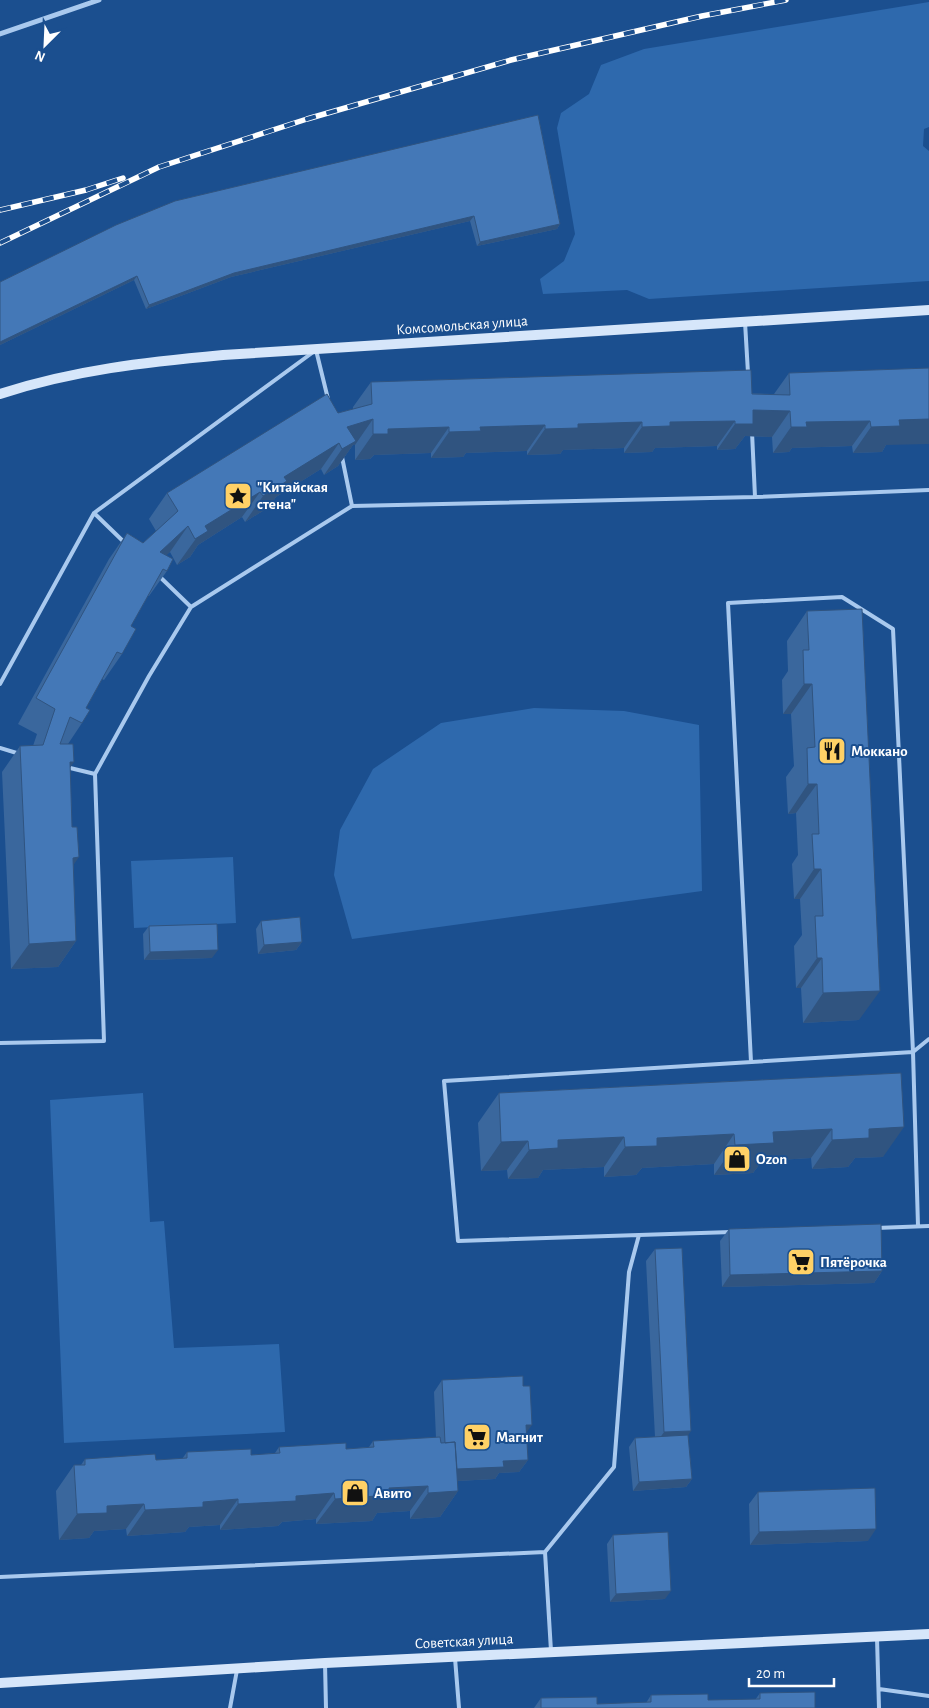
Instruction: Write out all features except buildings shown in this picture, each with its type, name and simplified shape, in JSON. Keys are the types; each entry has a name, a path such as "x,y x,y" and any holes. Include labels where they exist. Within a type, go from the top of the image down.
{"street":[{"path":"0,34 99,0"},
{"name":"Комсомольская улица","path":"0,394 24,386 89,371 146,362 929,310"},
{"name":"Советская улица","path":"0,1683 455,1656 929,1634"}],"lane":[{"path":"745,322 749,383"},
{"path":"0,684 94,513 316,350 330,406"},
{"path":"752,428 755,497"},
{"path":"340,449 352,506"},
{"path":"0,1043 104,1041 95,774 149,676 191,608 352,506 755,497 929,490"},
{"path":"94,513 126,544"},
{"path":"158,575 191,608"},
{"path":"751,1062 728,603 842,597 893,629 913,1052 918,1226"},
{"path":"0,748 22,754"},
{"path":"62,766 95,774"},
{"path":"738,1232 458,1241 444,1081 913,1052 929,1039"},
{"path":"868,1228 929,1226"},
{"path":"551,1651 545,1552 614,1468 629,1272 639,1235"},
{"path":"0,1577 545,1552"},
{"path":"877,1636 879,1708"},
{"path":"455,1656 459,1708"},
{"path":"325,1663 326,1708"},
{"path":"230,1708 238,1668"},
{"path":"879,1689 929,1696"}],"shaded area":[{"path":"929,2 929,127 924,129 923,146 929,151 929,281 649,299 627,290 543,294 540,279 564,261 575,234 557,128 561,113 589,94 601,65 644,49"},
{"path":"534,708 624,711 699,725 702,891 352,939 334,875 340,830 373,769 441,723"},
{"path":"233,857 236,923 134,928 131,861"},
{"path":"143,1093 150,1222 164,1221 174,1348 279,1344 285,1432 64,1443 50,1100"}],"railway":[{"path":"0,243 159,167 307,119 511,60 702,16 786,0"},
{"path":"0,210 86,190 123,178"}],"place":[{"name":"\"Китайская стена\"","path":"238,496"},
{"name":"Моккано","path":"832,751"},
{"name":"Ozon","path":"737,1159"},
{"name":"Пятёрочка","path":"801,1262"},
{"name":"Магнит","path":"477,1437"},
{"name":"Авито","path":"355,1493"}]}
